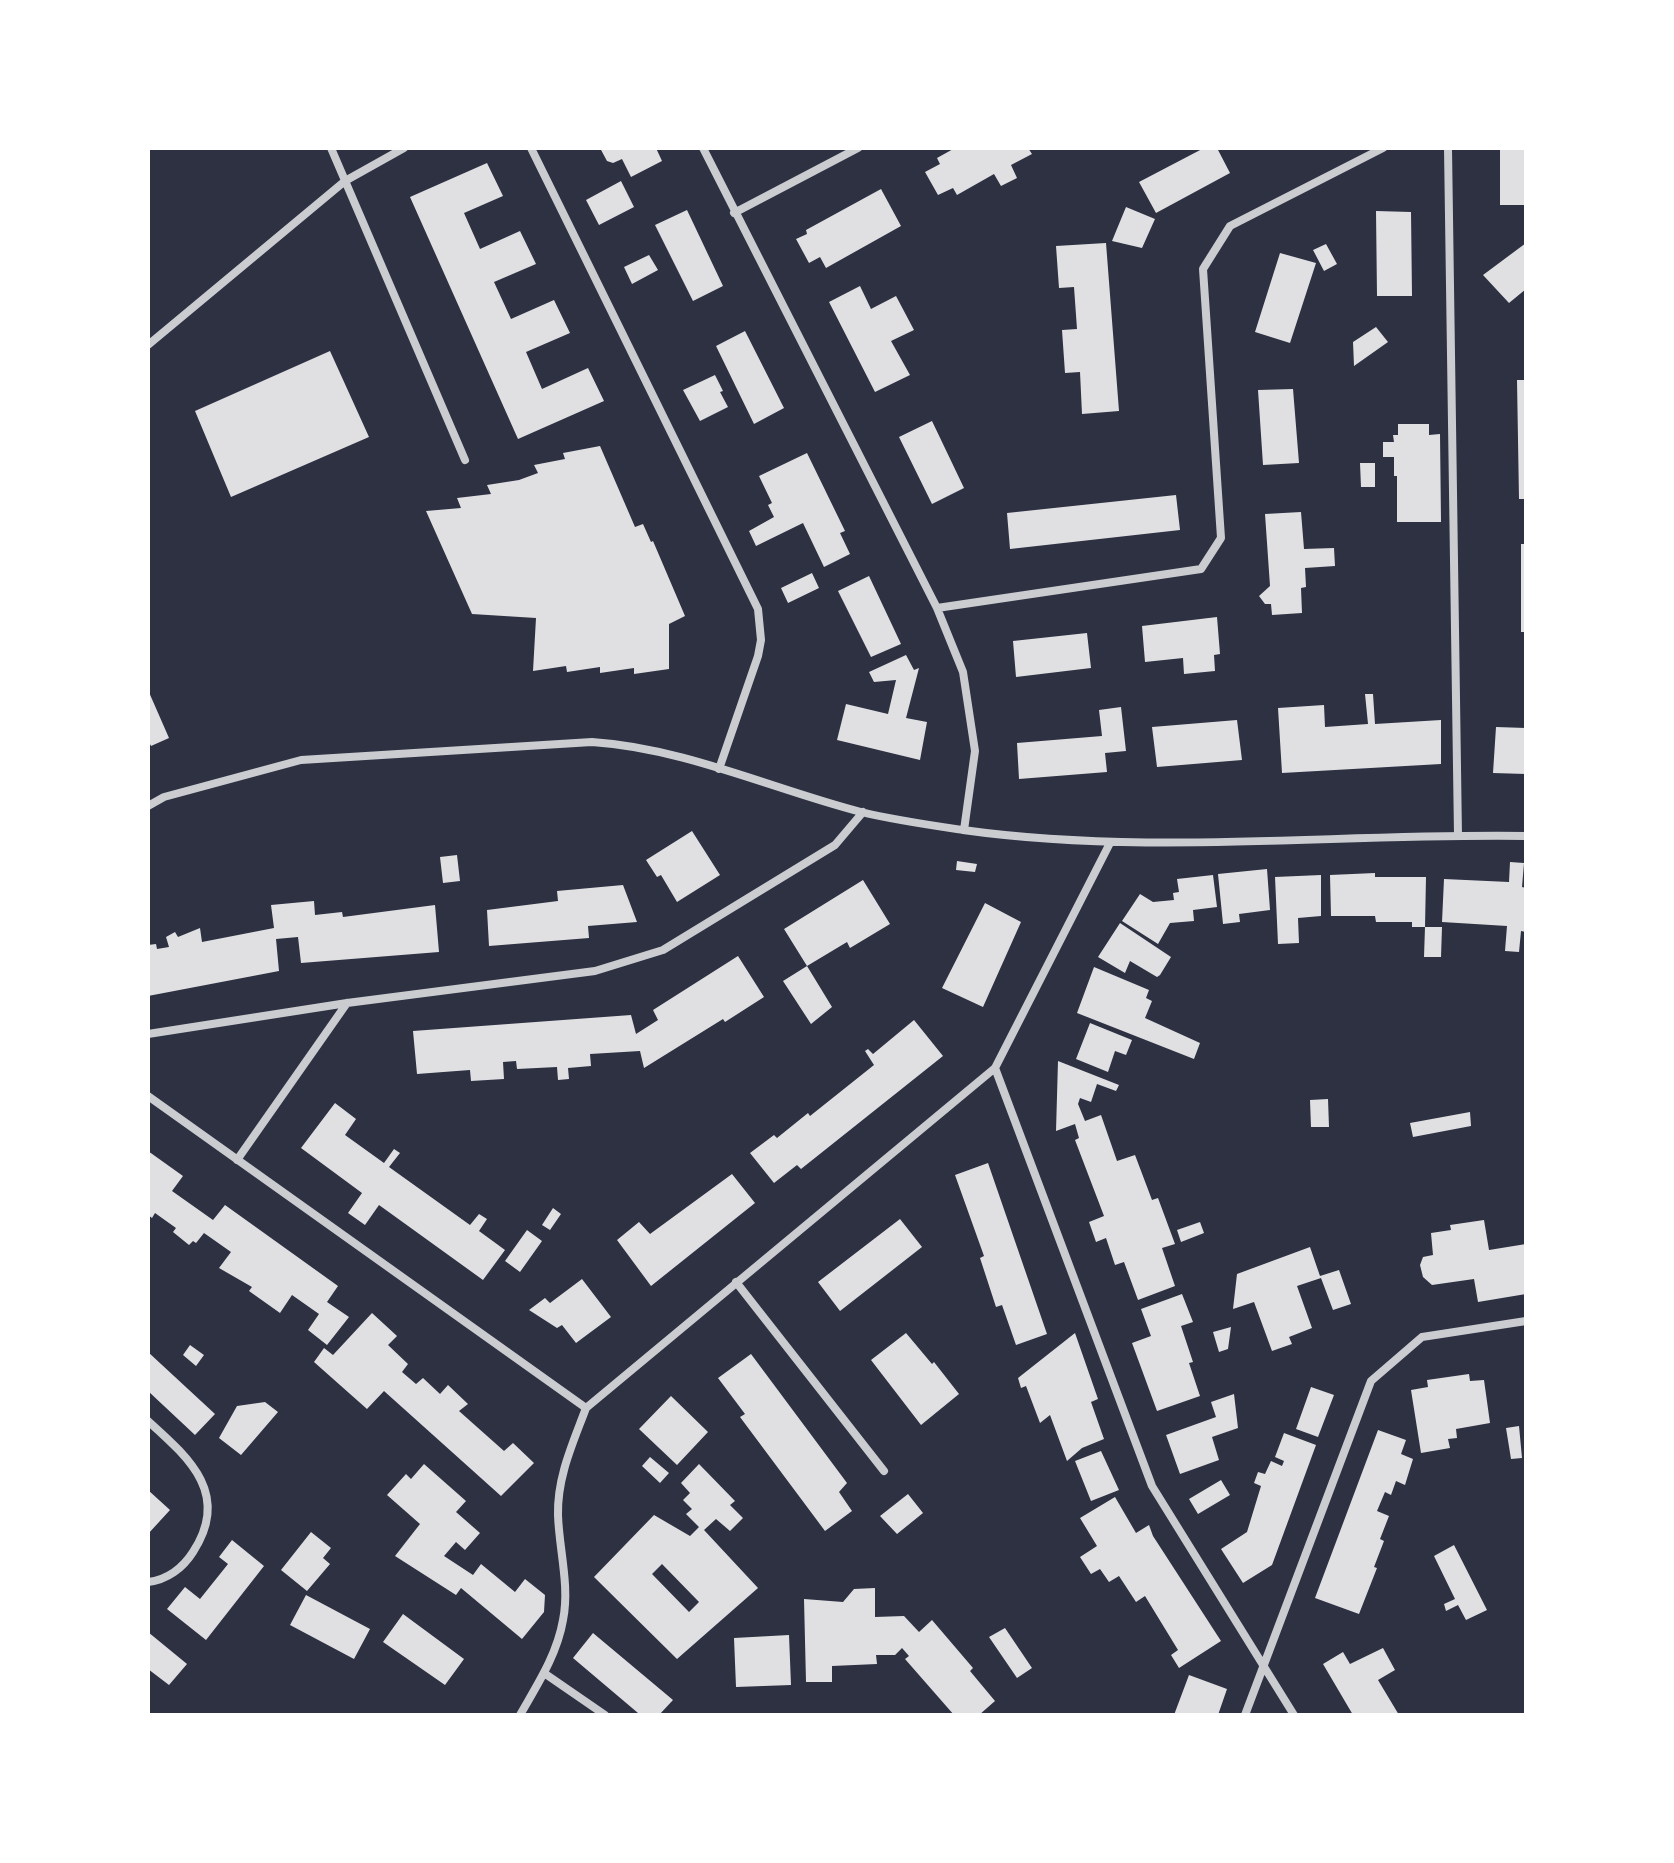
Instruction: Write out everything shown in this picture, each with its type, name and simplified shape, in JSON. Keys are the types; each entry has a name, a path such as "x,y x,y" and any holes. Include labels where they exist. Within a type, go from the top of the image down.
{"street":[{"path":"331,148 465,460"},
{"path":"148,345 345,181 404,148"},
{"path":"531,148 758,609 761,640 758,656 719,769"},
{"path":"703,148 937,608 963,672 975,751 964,830"},
{"path":"734,213 858,148"},
{"path":"937,608 1201,569 1221,538 1203,269 1230,226 1383,148"},
{"path":"1448,148 1458,835"},
{"path":"148,806 164,797 301,760 592,742 623,744 863,812 964,830 1110,843 1526,836"},
{"path":"148,1034 347,1003 595,971 663,950 835,845 863,812"},
{"path":"520,1715 544,1673 564,1618 559,1489 586,1408 995,1068 1110,843"},
{"path":"237,1160 347,1003"},
{"path":"995,1068 1152,1486 1294,1715"},
{"path":"148,1096 586,1408"},
{"path":"736,1282 884,1471"},
{"path":"1245,1715 1371,1381 1422,1337 1526,1321"},
{"path":"148,1421 191,1461 204,1487 208,1508 201,1540 188,1560 167,1577 148,1582"},
{"path":"544,1673 605,1715"}],"building":[{"path":"600,148 656,148 662,161 631,177 622,159 613,163 607,161"},
{"path":"955,148 1028,148 1032,154 1011,165 1017,178 1001,186 994,174 957,195 953,188 938,195 925,172 940,164 937,158"},
{"path":"1204,148 1217,148 1230,173 1156,213 1139,182"},
{"path":"1500,148 1526,148 1526,205 1500,205"},
{"path":"487,163 503,196 464,213 480,249 520,231 536,264 494,282 511,319 554,300 570,333 526,352 542,389 588,368 604,401 518,439 410,197"},
{"path":"621,181 634,207 599,225 586,200"},
{"path":"881,189 901,226 826,268 820,257 809,263 796,239 807,234 806,230"},
{"path":"1126,207 1155,219 1142,248 1112,241"},
{"path":"687,210 723,286 693,301 655,225"},
{"path":"1376,211 1411,212 1412,296 1377,296"},
{"path":"1106,243 1119,411 1082,414 1080,372 1065,373 1062,330 1077,329 1074,287 1059,288 1056,246"},
{"path":"1526,243 1526,289 1509,303 1483,275"},
{"path":"1326,244 1337,264 1324,271 1313,250"},
{"path":"1280,253 1316,263 1290,343 1255,332"},
{"path":"649,255 658,270 632,284 624,267"},
{"path":"860,286 871,309 896,296 914,330 891,341 910,375 875,392 829,302"},
{"path":"1376,327 1388,342 1354,366 1353,342"},
{"path":"745,331 784,408 754,424 716,346"},
{"path":"330,351 369,437 231,497 195,411"},
{"path":"715,375 728,407 700,421 683,390"},
{"path":"1517,380 1526,380 1526,499 1519,499"},
{"path":"1293,389 1299,463 1263,465 1258,390"},
{"path":"932,421 964,488 932,504 899,437"},
{"path":"1398,424 1429,424 1429,435 1440,434 1441,522 1397,522 1394,457 1383,457 1383,442 1394,442 1393,435 1398,435"},
{"path":"600,446 635,527 643,524 653,541 685,616 669,624 669,669 634,674 634,668 600,673 600,667 567,672 566,666 533,671 536,618 472,614 426,511 461,508 457,498 491,494 487,485 519,480 538,473 534,465 565,459 563,453"},
{"path":"807,453 845,531 840,533 850,554 824,567 803,523 756,546 749,531 774,517 768,505 772,503 759,476"},
{"path":"1360,463 1375,463 1375,487 1361,487"},
{"path":"1176,495 1180,530 1010,549 1007,513"},
{"path":"1301,512 1304,549 1334,548 1335,566 1305,568 1306,587 1301,588 1302,613 1272,615 1271,604 1265,604 1259,596 1270,586 1265,514"},
{"path":"1521,544 1526,544 1526,632 1521,632"},
{"path":"812,573 819,588 788,603 781,588"},
{"path":"869,576 901,644 871,657 838,591"},
{"path":"1217,617 1220,654 1214,655 1215,671 1184,674 1183,658 1145,662 1142,626"},
{"path":"1087,633 1091,668 1016,677 1013,641"},
{"path":"906,655 914,670 919,668 906,718 927,722 920,760 837,740 846,704 888,714 896,680 874,682 869,672"},
{"path":"148,690 169,738 151,746 148,740"},
{"path":"1365,694 1373,694 1375,724 1441,720 1441,764 1282,773 1278,708 1324,705 1325,727 1368,724"},
{"path":"1121,707 1126,751 1105,753 1107,772 1019,779 1017,743 1102,736 1099,710"},
{"path":"1237,720 1242,760 1157,767 1152,727"},
{"path":"1496,727 1526,728 1526,774 1493,773"},
{"path":"692,831 720,875 677,902 661,875 657,877 646,860"},
{"path":"457,855 460,881 443,883 440,857"},
{"path":"957,861 977,864 975,872 956,870"},
{"path":"1510,862 1524,863 1522,887 1526,888 1526,932 1521,931 1519,952 1505,951 1507,926 1442,922 1444,879 1509,882"},
{"path":"1267,869 1270,910 1239,914 1240,922 1223,924 1218,874"},
{"path":"1375,873 1375,877 1426,877 1425,927 1412,927 1412,922 1376,922 1375,916 1331,916 1330,875"},
{"path":"1213,875 1217,907 1193,910 1194,921 1170,923 1158,944 1122,921 1140,894 1153,902 1174,900 1173,893 1179,892 1177,879"},
{"path":"1321,875 1321,916 1298,918 1299,943 1278,944 1275,877"},
{"path":"863,880 890,924 850,948 847,942 807,966 784,929"},
{"path":"623,885 637,922 588,926 589,938 489,946 487,910 558,901 557,891"},
{"path":"314,901 315,915 342,912 343,917 435,905 439,952 301,963 298,937 276,939 279,971 148,996 148,945 156,944 157,949 169,947 166,937 175,932 178,937 200,928 202,942 274,928 271,905"},
{"path":"985,903 1021,922 983,1007 942,988"},
{"path":"1120,923 1171,957 1160,975 1157,977 1130,961 1125,973 1098,957"},
{"path":"1425,927 1442,927 1441,957 1424,957"},
{"path":"738,956 764,997 644,1068 640,1051 590,1054 591,1066 568,1068 569,1079 558,1080 557,1067 517,1069 516,1061 503,1062 504,1079 471,1081 470,1070 417,1074 413,1031 631,1015 636,1034 658,1020 653,1010"},
{"path":"807,966 832,1007 811,1024 783,981"},
{"path":"1094,967 1149,990 1146,998 1152,1001 1145,1018 1200,1043 1194,1059 1077,1013"},
{"path":"914,1020 943,1056 801,1169 797,1165 774,1183 750,1153 774,1135 777,1138 808,1113 810,1116 874,1065 865,1051 868,1049 873,1054"},
{"path":"1090,1023 1132,1040 1126,1055 1115,1051 1108,1072 1076,1059"},
{"path":"1058,1061 1119,1085 1116,1091 1097,1084 1091,1102 1080,1098 1078,1104 1085,1121 1101,1115 1117,1161 1135,1155 1152,1200 1158,1198 1175,1244 1162,1248 1175,1286 1138,1300 1124,1262 1115,1265 1106,1238 1096,1242 1089,1222 1104,1216 1075,1140 1079,1138 1075,1124 1056,1131"},
{"path":"1328,1099 1329,1127 1311,1127 1310,1100"},
{"path":"335,1103 356,1119 345,1135 384,1163 394,1149 400,1153 389,1167 470,1225 479,1214 487,1219 479,1231 505,1250 483,1280 379,1205 365,1225 348,1213 362,1193 301,1148"},
{"path":"1470,1112 1471,1126 1413,1137 1410,1123"},
{"path":"148,1151 183,1176 172,1191 213,1220 225,1205 338,1286 327,1302 349,1317 327,1345 308,1330 319,1314 292,1295 280,1313 249,1291 252,1287 219,1268 231,1252 204,1233 196,1243 193,1241 189,1245 173,1232 176,1228 155,1213 152,1218 148,1215"},
{"path":"988,1163 1047,1334 1016,1345 1002,1305 996,1307 980,1258 984,1256 955,1175"},
{"path":"732,1174 755,1203 651,1286 617,1240 639,1222 650,1234"},
{"path":"553,1208 561,1214 550,1230 542,1225"},
{"path":"900,1219 922,1247 840,1311 818,1282"},
{"path":"1484,1220 1489,1250 1526,1244 1526,1294 1478,1302 1474,1279 1432,1285 1423,1277 1420,1265 1423,1257 1433,1255 1431,1233 1451,1230 1450,1225"},
{"path":"1200,1222 1204,1233 1181,1242 1177,1230"},
{"path":"527,1230 542,1241 520,1272 505,1261"},
{"path":"1310,1247 1320,1276 1339,1270 1351,1304 1333,1310 1321,1278 1297,1286 1312,1328 1289,1337 1292,1344 1272,1351 1254,1302 1233,1309 1237,1274"},
{"path":"582,1279 611,1317 576,1343 562,1325 557,1328 529,1310 545,1298 550,1303"},
{"path":"1182,1294 1193,1322 1181,1326 1200,1396 1157,1411 1132,1343 1151,1336 1141,1309"},
{"path":"372,1313 397,1336 388,1345 408,1364 402,1372 416,1384 423,1378 440,1394 448,1385 468,1404 459,1411 504,1451 513,1443 534,1463 501,1496 384,1391 367,1409 314,1362 324,1348 333,1355"},
{"path":"1231,1327 1228,1349 1219,1352 1213,1332"},
{"path":"906,1333 959,1394 921,1425 871,1360"},
{"path":"1075,1333 1098,1399 1091,1402 1104,1439 1082,1448 1067,1461 1050,1415 1040,1423 1026,1386 1021,1388 1018,1378"},
{"path":"190,1345 204,1355 196,1366 183,1355"},
{"path":"148,1352 215,1414 195,1435 148,1391"},
{"path":"751,1354 847,1483 839,1492 852,1511 825,1531 740,1417 745,1414 718,1378"},
{"path":"1469,1374 1470,1381 1484,1380 1490,1423 1456,1429 1457,1438 1448,1439 1450,1448 1421,1453 1411,1390 1428,1387 1427,1380"},
{"path":"1311,1387 1334,1395 1318,1437 1296,1429"},
{"path":"1234,1394 1238,1428 1212,1437 1219,1460 1180,1474 1166,1435 1216,1417 1211,1402"},
{"path":"671,1396 708,1432 677,1465 639,1429"},
{"path":"265,1402 278,1412 241,1455 219,1438 237,1406"},
{"path":"1519,1426 1522,1458 1511,1459 1506,1428"},
{"path":"1378,1430 1406,1440 1401,1454 1413,1459 1405,1485 1396,1481 1391,1495 1385,1492 1377,1511 1389,1516 1380,1539 1384,1541 1374,1567 1377,1568 1359,1614 1315,1598"},
{"path":"1284,1433 1316,1445 1272,1565 1243,1583 1221,1549 1247,1532 1261,1486 1254,1483 1258,1472 1265,1474 1271,1461 1282,1466 1284,1461 1275,1457"},
{"path":"1101,1451 1119,1490 1091,1501 1075,1461"},
{"path":"650,1457 669,1473 660,1483 642,1466"},
{"path":"424,1464 466,1501 456,1512 480,1533 465,1550 456,1542 444,1556 473,1575 481,1564 515,1592 525,1579 545,1595 544,1612 522,1639 461,1588 456,1595 395,1556 420,1524 387,1495 406,1474 411,1479"},
{"path":"699,1464 735,1501 730,1505 743,1518 730,1531 716,1519 704,1530 758,1588 677,1659 594,1577 654,1515 690,1536 699,1527 686,1514 692,1509 683,1500 690,1493 681,1483","holes":["662,1564 699,1602 689,1612 652,1574"]},
{"path":"1221,1480 1230,1495 1198,1514 1189,1499"},
{"path":"148,1490 170,1510 148,1534"},
{"path":"908,1494 923,1513 897,1534 880,1516"},
{"path":"1115,1497 1136,1533 1149,1525 1153,1536 1221,1641 1179,1668 1171,1655 1178,1650 1145,1596 1136,1602 1119,1576 1109,1582 1100,1569 1091,1574 1080,1557 1097,1546 1080,1518"},
{"path":"311,1532 331,1548 323,1558 330,1564 307,1591 281,1570"},
{"path":"232,1540 264,1566 206,1640 167,1609 185,1587 200,1599 228,1564 219,1557"},
{"path":"1454,1545 1487,1610 1466,1620 1458,1605 1446,1611 1444,1604 1455,1599 1434,1556"},
{"path":"875,1588 875,1617 904,1616 919,1632 932,1620 973,1668 970,1671 995,1701 979,1715 954,1715 905,1659 909,1656 902,1648 895,1655 876,1655 877,1664 832,1666 832,1682 806,1682 804,1599 843,1602 854,1589"},
{"path":"306,1595 370,1629 354,1659 290,1625"},
{"path":"403,1614 464,1659 445,1685 383,1642"},
{"path":"1005,1628 1032,1668 1017,1678 989,1637"},
{"path":"148,1632 187,1664 169,1685 148,1669"},
{"path":"593,1633 673,1700 659,1715 638,1713 573,1658"},
{"path":"789,1635 791,1685 736,1687 734,1638"},
{"path":"1383,1648 1395,1670 1378,1680 1399,1715 1353,1715 1323,1664 1343,1652 1350,1664"},
{"path":"1189,1675 1227,1689 1218,1715 1174,1715"}]}
